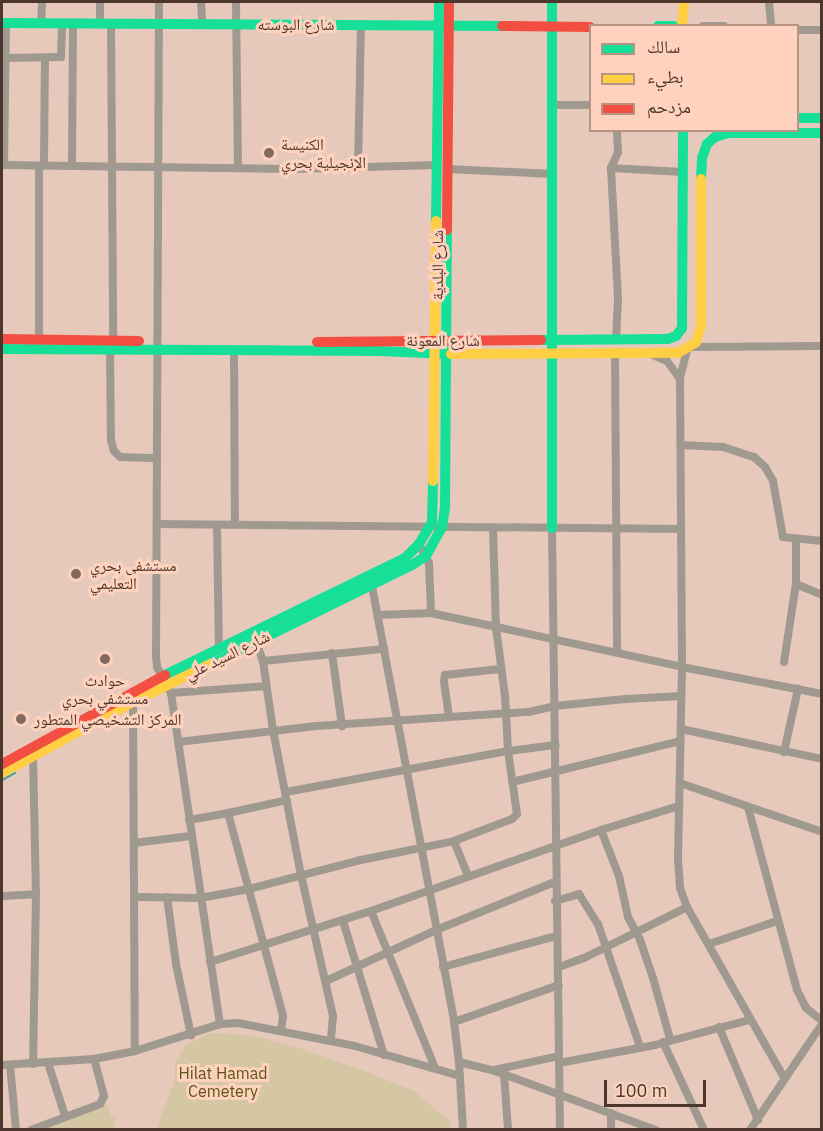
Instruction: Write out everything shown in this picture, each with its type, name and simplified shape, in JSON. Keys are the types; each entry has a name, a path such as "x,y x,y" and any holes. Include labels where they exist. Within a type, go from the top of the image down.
{"main road":[{"name":"شارع البلدية","path":"439,2 444,25"},
{"name":"شارع البلدية","path":"429,526 434,514 439,415 444,25 449,2"},
{"path":"552,2 552,528"},
{"path":"682,24 684,2"},
{"name":"شارع البوسته","path":"4,22 589,27"},
{"path":"799,118 822,118"},
{"name":"شارع المعونة","path":"158,346 441,340 668,339 676,336 682,328 683,132"},
{"path":"689,348 699,336 701,327 702,177 704,151 710,141 728,133 822,133"},
{"path":"682,147 693,155 704,151"},
{"name":"شارع المعونة","path":"2,339 234,350 441,353 651,354 678,353 689,348"},
{"name":"شارع المعونة","path":"2,349 111,345"},
{"name":"شارع البلدية","path":"439,415 445,507 442,527"},
{"name":"شارع السيد علي","path":"2,773 32,752 256,641 370,580 405,558 419,544 429,526"},
{"path":"426,556 442,527"},
{"name":"شارع السيد علي","path":"2,764 32,752 167,684 219,649 370,580 412,565 426,556"}],"street":[{"path":"41,23 42,2"},
{"path":"100,2 106,23 111,166 111,440 114,451 120,457 157,458"},
{"path":"159,2 156,655 167,684 178,742 220,1024"},
{"path":"201,2 202,23"},
{"path":"236,2 238,167"},
{"path":"769,2 771,24"},
{"path":"4,22 3,165 442,167 552,174"},
{"path":"5,58 62,57 68,23"},
{"path":"68,23 72,166"},
{"path":"358,168 362,24"},
{"path":"799,30 822,30"},
{"path":"39,340 45,57"},
{"path":"552,105 589,105"},
{"path":"616,339 618,298 611,168 618,152 618,132"},
{"path":"611,168 683,172"},
{"path":"783,1078 687,907 680,888 682,667 680,379 689,348 822,346"},
{"path":"234,350 235,524"},
{"path":"615,354 617,651"},
{"path":"651,354 667,361 680,379"},
{"path":"681,445 723,447 754,457 765,467 773,481 783,537 822,540"},
{"path":"157,525 681,529"},
{"path":"217,525 219,649"},
{"path":"135,897 200,898 249,889 454,841 512,819 518,814 508,751 496,628 494,527"},
{"path":"552,528 556,745 554,846 559,967 560,1130"},
{"path":"784,662 796,584 796,539"},
{"path":"419,544 430,569 431,613"},
{"path":"370,580 408,770 454,1022 463,1130"},
{"path":"796,584 822,595"},
{"path":"378,615 431,613 617,651 682,667 822,694"},
{"path":"256,641 262,661 273,730 302,875 333,1017 331,1041"},
{"path":"262,661 332,652 384,649"},
{"path":"332,652 342,726"},
{"path":"449,717 445,675 500,669"},
{"path":"167,684 266,686"},
{"path":"784,752 798,689"},
{"path":"178,742 273,730 529,712 554,706 681,696"},
{"path":"133,702 135,1051"},
{"path":"681,729 822,759"},
{"path":"512,782 681,741"},
{"path":"189,820 228,813 286,796 408,770 508,751 556,745"},
{"path":"32,752 36,894 33,1064"},
{"path":"680,783 820,831 822,841"},
{"path":"210,962 342,921 554,846 679,806"},
{"path":"748,807 777,921 801,1000 822,1022 750,1130"},
{"path":"228,813 283,1016 281,1029"},
{"path":"601,830 653,978 667,1041 704,1130"},
{"path":"134,843 191,836"},
{"path":"454,841 468,876"},
{"path":"326,981 436,930 555,882"},
{"path":"2,896 36,894"},
{"path":"555,901 579,894 598,924 640,1047"},
{"path":"167,897 176,964 191,1035"},
{"path":"559,967 606,947 687,907"},
{"path":"370,911 435,1068"},
{"path":"342,921 384,1055"},
{"path":"709,944 777,921"},
{"path":"443,967 556,936"},
{"path":"454,1022 559,985"},
{"path":"492,1071 640,1047 749,1020"},
{"path":"16,1130 6,1065 94,1059 135,1051 220,1024 238,1023 281,1029 460,1076"},
{"path":"719,1027 758,1120"},
{"path":"31,1130 104,1101 94,1059"},
{"path":"459,1062 504,1075 656,1130"},
{"path":"48,1063 64,1116"},
{"path":"504,1075 508,1130"},
{"path":"611,1113 611,1130"}],"green space":[{"name":"Hilat Hamad Cemetery","path":"210,1033 250,1035 302,1049 367,1072 414,1091 451,1122 452,1129 157,1129 175,1079 175,1062 187,1044"},
{"path":"106,1101 111,1116 116,1116 115,1129 23,1130 55,1117"}],"waterway":[{"path":"2,780 15,773"}],"traffic: fast":[{"path":"436,221 439,2"},
{"path":"552,2 552,528"},
{"path":"2,23 502,26"},
{"path":"799,118 822,118"},
{"path":"541,340 668,339 676,336 682,328 683,132"},
{"path":"701,179 702,158 707,144 715,137 728,133 822,133"},
{"path":"211,664 412,565 426,556 442,527 445,507 447,230"},
{"path":"2,349 379,351 451,354"},
{"path":"165,675 405,558 419,544 432,522 433,481"}],"traffic: slow":[{"path":"682,24 684,2"},
{"path":"451,354 678,353 696,342 701,327 701,179"},
{"path":"433,481 436,221"},
{"path":"2,773 133,702 211,664"}],"traffic: jam":[{"path":"447,230 449,2"},
{"path":"502,26 589,27"},
{"path":"2,339 139,341"},
{"path":"317,342 541,340"},
{"path":"2,764 165,675"}],"place":[{"name":"الكنيسة الإنجيلية بحري","path":"269,153"},
{"name":"مستشفى بحري التعليمي","path":"76,574"},
{"name":"حوادث مستشفي بحري","path":"105,659"},
{"name":"المركز التشخيصي المتطور","path":"21,719"}]}
